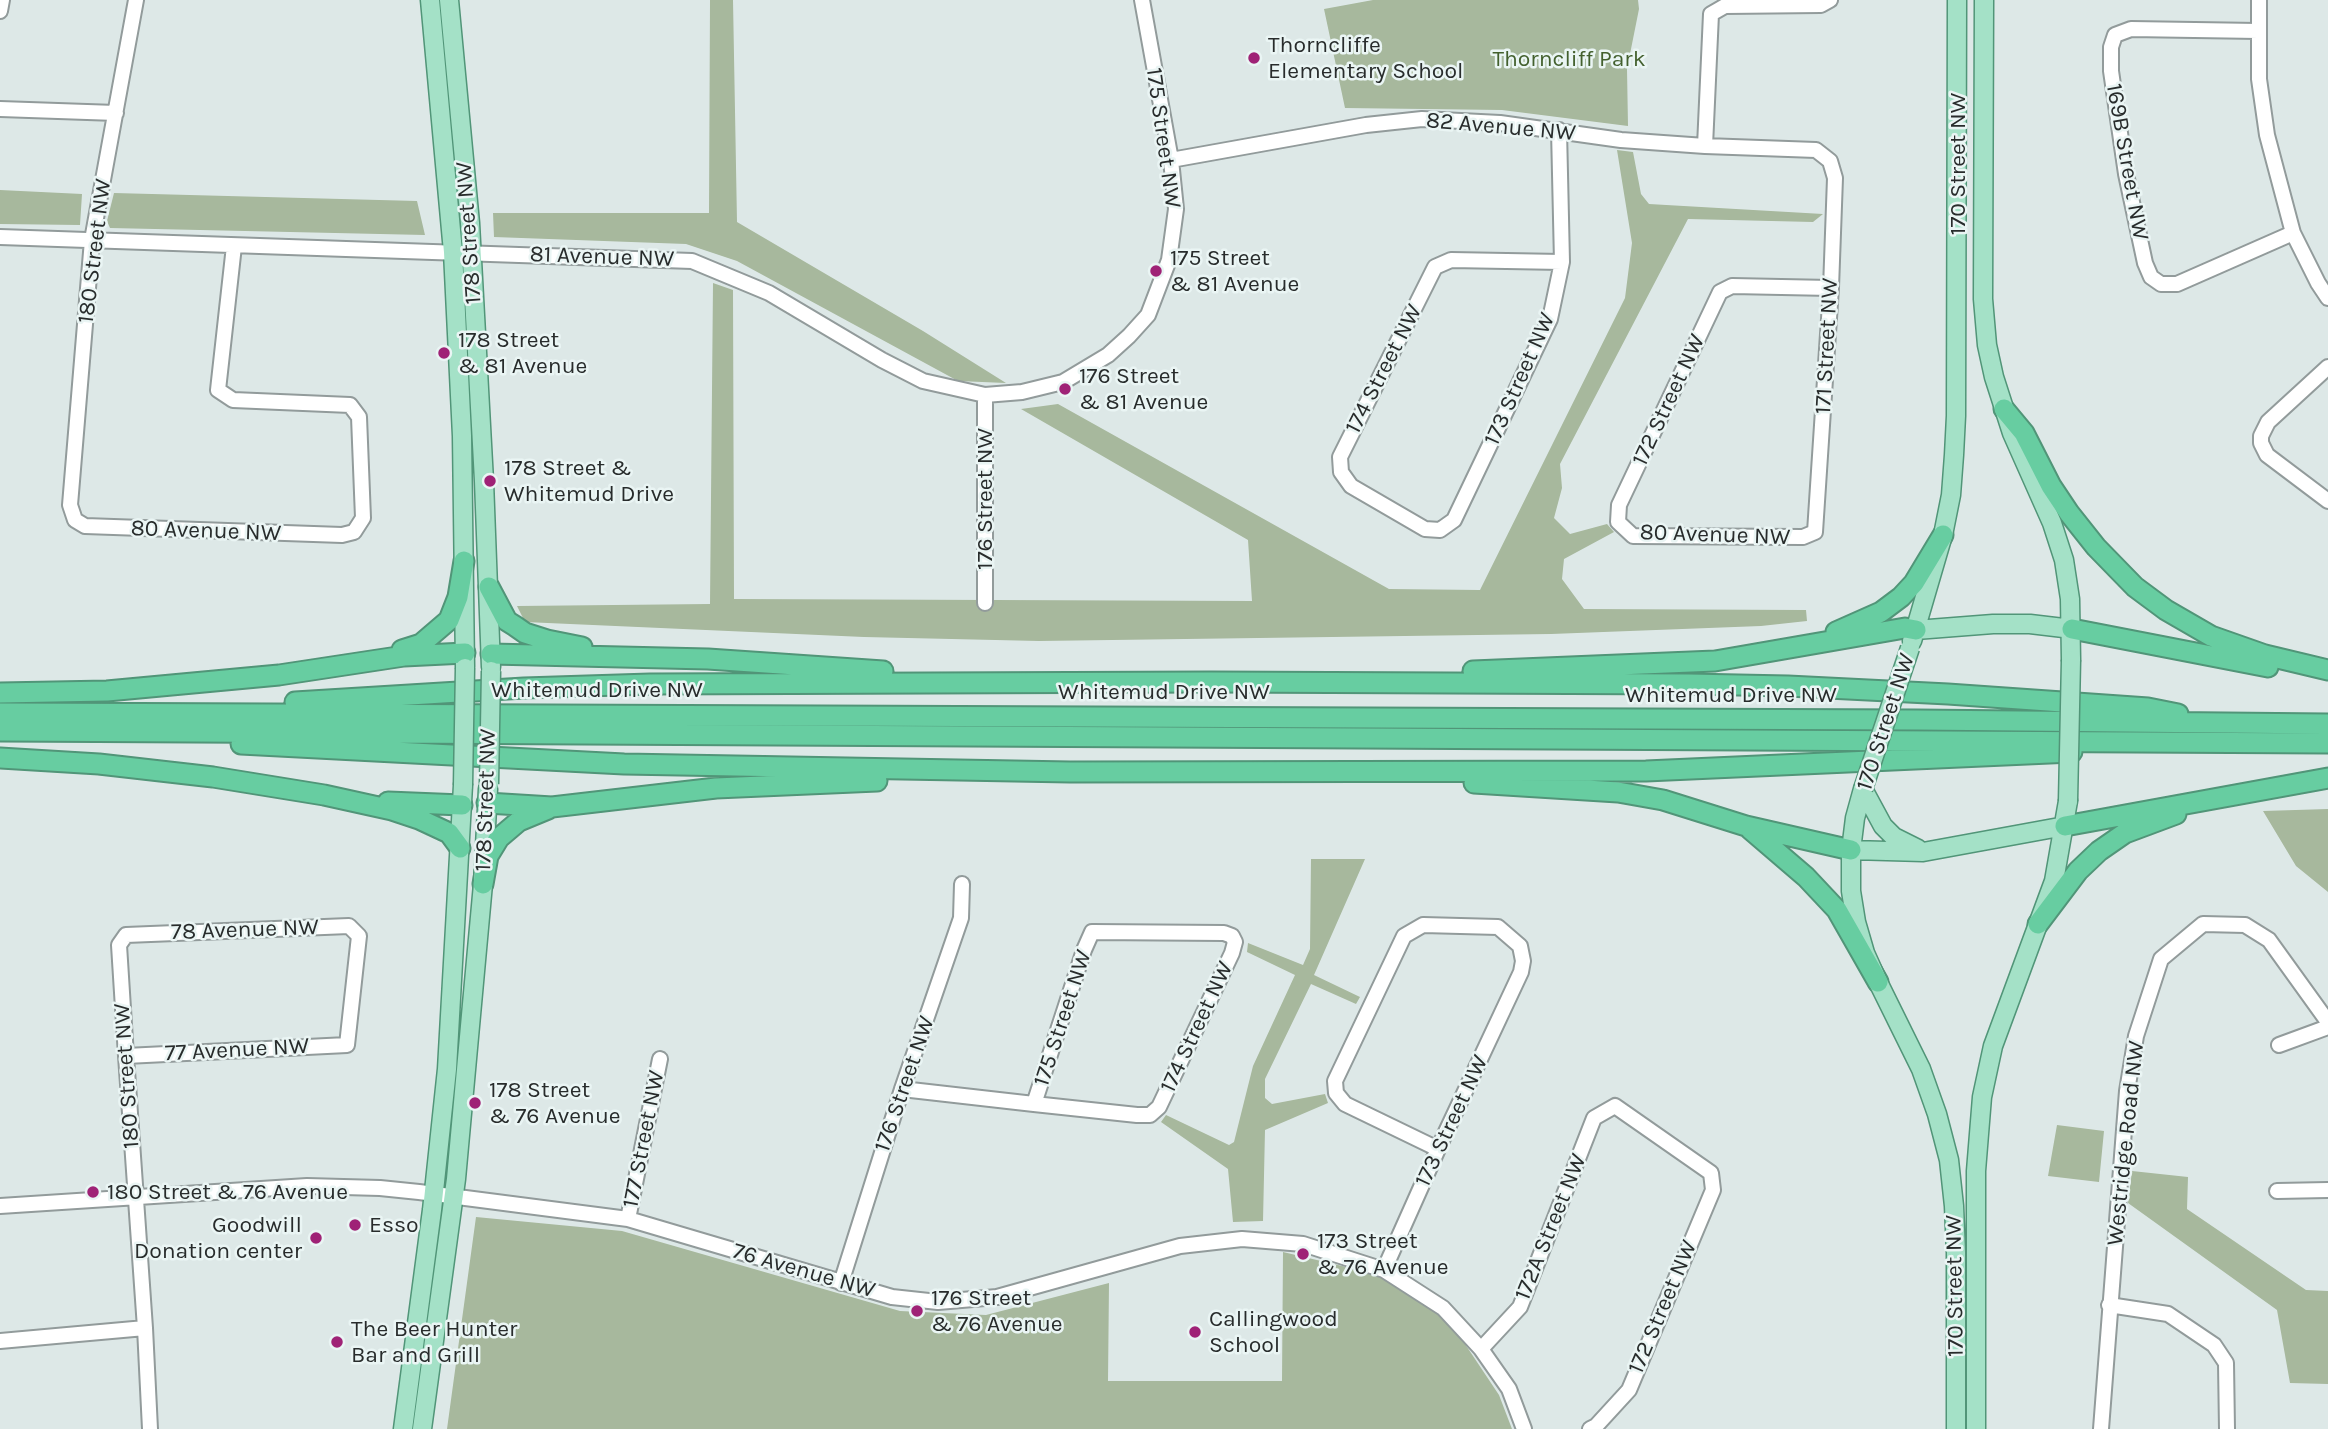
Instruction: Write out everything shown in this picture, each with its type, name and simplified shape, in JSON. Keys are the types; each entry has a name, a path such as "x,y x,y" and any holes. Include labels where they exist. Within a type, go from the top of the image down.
{"highway":[{"path":"2004,409 2024,433 2051,486 2069,513 2096,547 2135,587 2166,610 2211,636 2265,655 2328,670"},
{"path":"1788,647 1849,628 1891,606 1914,583 1943,535"},
{"path":"368,661 421,644 449,620 464,561"},
{"path":"489,587 507,621 525,633 558,642 648,657"},
{"path":"1378,682 1449,672 1715,660 1905,628 1913,639"},
{"path":"2072,629 2328,676"},
{"path":"0,693 107,691 279,675 404,656 465,660"},
{"path":"491,663 648,657 1108,683"},
{"path":"215,713 248,704 524,688 844,682 1378,682 1788,686 2148,708 2226,723"},
{"name":"Whitemud Drive NW","path":"0,713 2328,724"},
{"name":"Whitemud Drive NW","path":"0,732 2328,743"},
{"path":"122,732 201,742 624,764 1070,772 1646,771 2111,751 2188,741"},
{"path":"0,758 99,764 389,802 463,795"},
{"path":"483,884 488,856 499,838 519,821 552,807 716,788 1070,772"},
{"path":"1344,772 1618,792 1663,800 1746,826 1851,850"},
{"path":"2065,826 2328,778"},
{"path":"488,793 552,807"},
{"path":"324,795 419,819 449,833 460,848"},
{"path":"2038,924 2078,871 2099,851 2125,833 2179,813 2204,800"},
{"path":"1746,826 1806,877 1836,910 1878,982"}],"main road":[{"name":"178 Street NW","path":"403,1429 434,1194 447,1069 463,795 465,660 462,436 453,252 430,0"},
{"name":"178 Street NW","path":"422,1429 454,1196 483,884 491,663 472,253 449,0"},
{"name":"170 Street NW","path":"1956,1429 1956,1253 1949,1160 1921,1069 1878,982 1856,922 1851,891 1851,850 1855,818 1863,789 1913,639 1943,535 1951,495 1956,415 1957,0"},
{"name":"170 Street NW","path":"1976,1429 1976,1171 1982,1097 1993,1046 2054,881 2065,826 2068,801 2072,629 2066,570 2057,537 2004,409 1987,345 1983,299 1984,0"},
{"path":"1913,639 2005,624 2072,629"},
{"path":"465,660 491,663"},
{"path":"1863,789 1883,826 1894,837 1923,852"},
{"path":"463,795 488,793"},
{"path":"1851,850 1923,852 2065,826"}],"street":[{"path":"0,11 2,0"},
{"name":"180 Street NW","path":"70,505 92,240 136,0"},
{"name":"175 Street NW","path":"1142,0 1171,160 1176,209 1169,260 1148,315"},
{"path":"1705,146 1711,14 1725,6 1821,5 1830,0"},
{"path":"2259,0 2259,79 2284,205 2293,233 2328,298"},
{"name":"169B Street NW","path":"2259,31 2131,29 2116,35 2110,47 2111,71 2126,174 2145,263 2151,277 2161,284 2177,284 2293,233"},
{"path":"0,110 116,113"},
{"name":"82 Avenue NW","path":"1171,160 1366,125 1422,120 1500,122 1621,140 1816,150 1830,161"},
{"name":"173 Street NW","path":"1341,472 1351,486 1425,529 1440,530 1454,520 1550,319 1562,262 1559,131"},
{"name":"171 Street NW","path":"1815,532 1831,288 1835,178 1830,161"},
{"name":"81 Avenue NW","path":"0,237 691,261 769,293 882,360 923,381 985,395 1022,392 1063,382 1108,355 1148,315"},
{"name":"80 Avenue NW","path":"70,505 75,520 85,526 342,535 354,532 363,517 359,417 350,405 233,400 218,390 233,246"},
{"name":"174 Street NW","path":"1341,472 1340,457 1436,267 1451,260 1562,262"},
{"name":"172 Street NW","path":"1618,522 1619,505 1720,292 1732,286 1831,288"},
{"path":"2328,367 2264,425 2261,436 2261,443 2267,455 2328,501"},
{"name":"176 Street NW","path":"985,395 985,604"},
{"name":"80 Avenue NW","path":"1618,522 1633,536 1803,537 1815,532"},
{"name":"176 Street NW","path":"841,1283 902,1089 961,918 962,884"},
{"name":"Westridge Road NW","path":"2101,1429 2127,1091 2136,1036 2161,960 2203,924 2245,925 2269,940 2328,1024 2279,1045"},
{"name":"173 Street NW","path":"1384,1270 1437,1149 1521,972 1523,961 1520,946 1498,927 1423,925 1404,936 1337,1075 1335,1088 1338,1098 1352,1109 1437,1149"},
{"name":"78 Avenue NW","path":"126,935 349,926 359,936 347,1045"},
{"name":"175 Street NW","path":"1034,1104 1084,950 1093,932"},
{"name":"174 Street NW","path":"1034,1104 1150,1115 1159,1107 1235,942 1232,936 1224,933 1093,932"},
{"name":"180 Street NW","path":"126,935 119,945 150,1429"},
{"name":"77 Avenue NW","path":"126,1056 347,1045"},
{"name":"177 Street NW","path":"628,1219 660,1059"},
{"path":"902,1089 1034,1104"},
{"name":"172A Street NW","path":"1481,1349 1520,1307 1594,1118 1615,1106 1710,1173"},
{"name":"172 Street NW","path":"1590,1429 1596,1426 1629,1390 1713,1190 1710,1173"},
{"name":"76 Avenue NW","path":"0,1206 329,1186 380,1188 628,1219 841,1283 911,1300 938,1302 977,1300 1017,1292 1180,1246 1242,1239 1303,1244 1384,1270 1443,1308 1481,1349 1509,1390 1524,1429"},
{"path":"2277,1191 2328,1190"},
{"path":"2109,1305 2168,1314 2214,1345 2226,1363 2227,1429"},
{"path":"0,1341 145,1328"}],"green space":[{"path":"710,0 733,0 737,222 1006,383 958,381 737,261 686,244 494,237 493,213 709,213"},
{"name":"Thorncliff Park","path":"1373,0 1638,0 1639,9 1627,69 1628,126 1502,110 1345,108 1324,9"},
{"path":"1617,150 1633,152 1641,194 1649,204 1823,214 1813,222 1688,219 1560,464 1562,488 1554,518 1570,534 1607,524 1614,532 1564,559 1562,579 1584,609 1806,610 1807,621 1761,626 1551,634 1039,641 864,637 525,622 517,606 710,604 713,283 733,290 734,599 1252,601 1248,540 1021,409 1058,404 1389,589 1480,590 1625,298 1632,243"},
{"path":"0,190 82,194 80,225 0,224"},
{"path":"114,193 417,201 425,235 110,228 107,221"},
{"path":"2328,809 2328,892 2296,866 2263,811"},
{"path":"1311,859 1365,859 1314,975 1360,997 1356,1004 1311,984 1265,1079 1265,1098 1272,1104 1325,1094 1328,1103 1265,1130 1263,1221 1233,1222 1228,1169 1161,1122 1166,1115 1229,1145 1234,1142 1253,1066 1295,975 1247,952 1248,943 1303,965 1310,949"},
{"path":"2057,1125 2104,1131 2099,1182 2048,1176"},
{"path":"2132,1171 2188,1177 2187,1209 2306,1290 2328,1291 2328,1384 2290,1383 2277,1310 2128,1203"},
{"path":"476,1217 622,1231 900,1311 986,1315 1109,1283 1108,1381 1282,1381 1283,1252 1376,1274 1451,1323 1499,1395 1512,1429 447,1429"}],"place":[{"name":"Thorncliffe Elementary School","path":"1254,58"},
{"name":"175 Street & 81 Avenue","path":"1156,271"},
{"name":"178 Street & 81 Avenue","path":"444,353"},
{"name":"176 Street & 81 Avenue","path":"1065,389"},
{"name":"178 Street & Whitemud Drive","path":"490,481"},
{"name":"178 Street & 76 Avenue","path":"475,1103"},
{"name":"180 Street & 76 Avenue","path":"93,1192"},
{"name":"Esso","path":"355,1225"},
{"name":"Goodwill Donation center","path":"316,1238"},
{"name":"173 Street & 76 Avenue","path":"1303,1254"},
{"name":"176 Street & 76 Avenue","path":"917,1311"},
{"name":"Callingwood School","path":"1195,1332"},
{"name":"The Beer Hunter Bar and Grill","path":"337,1342"}]}
